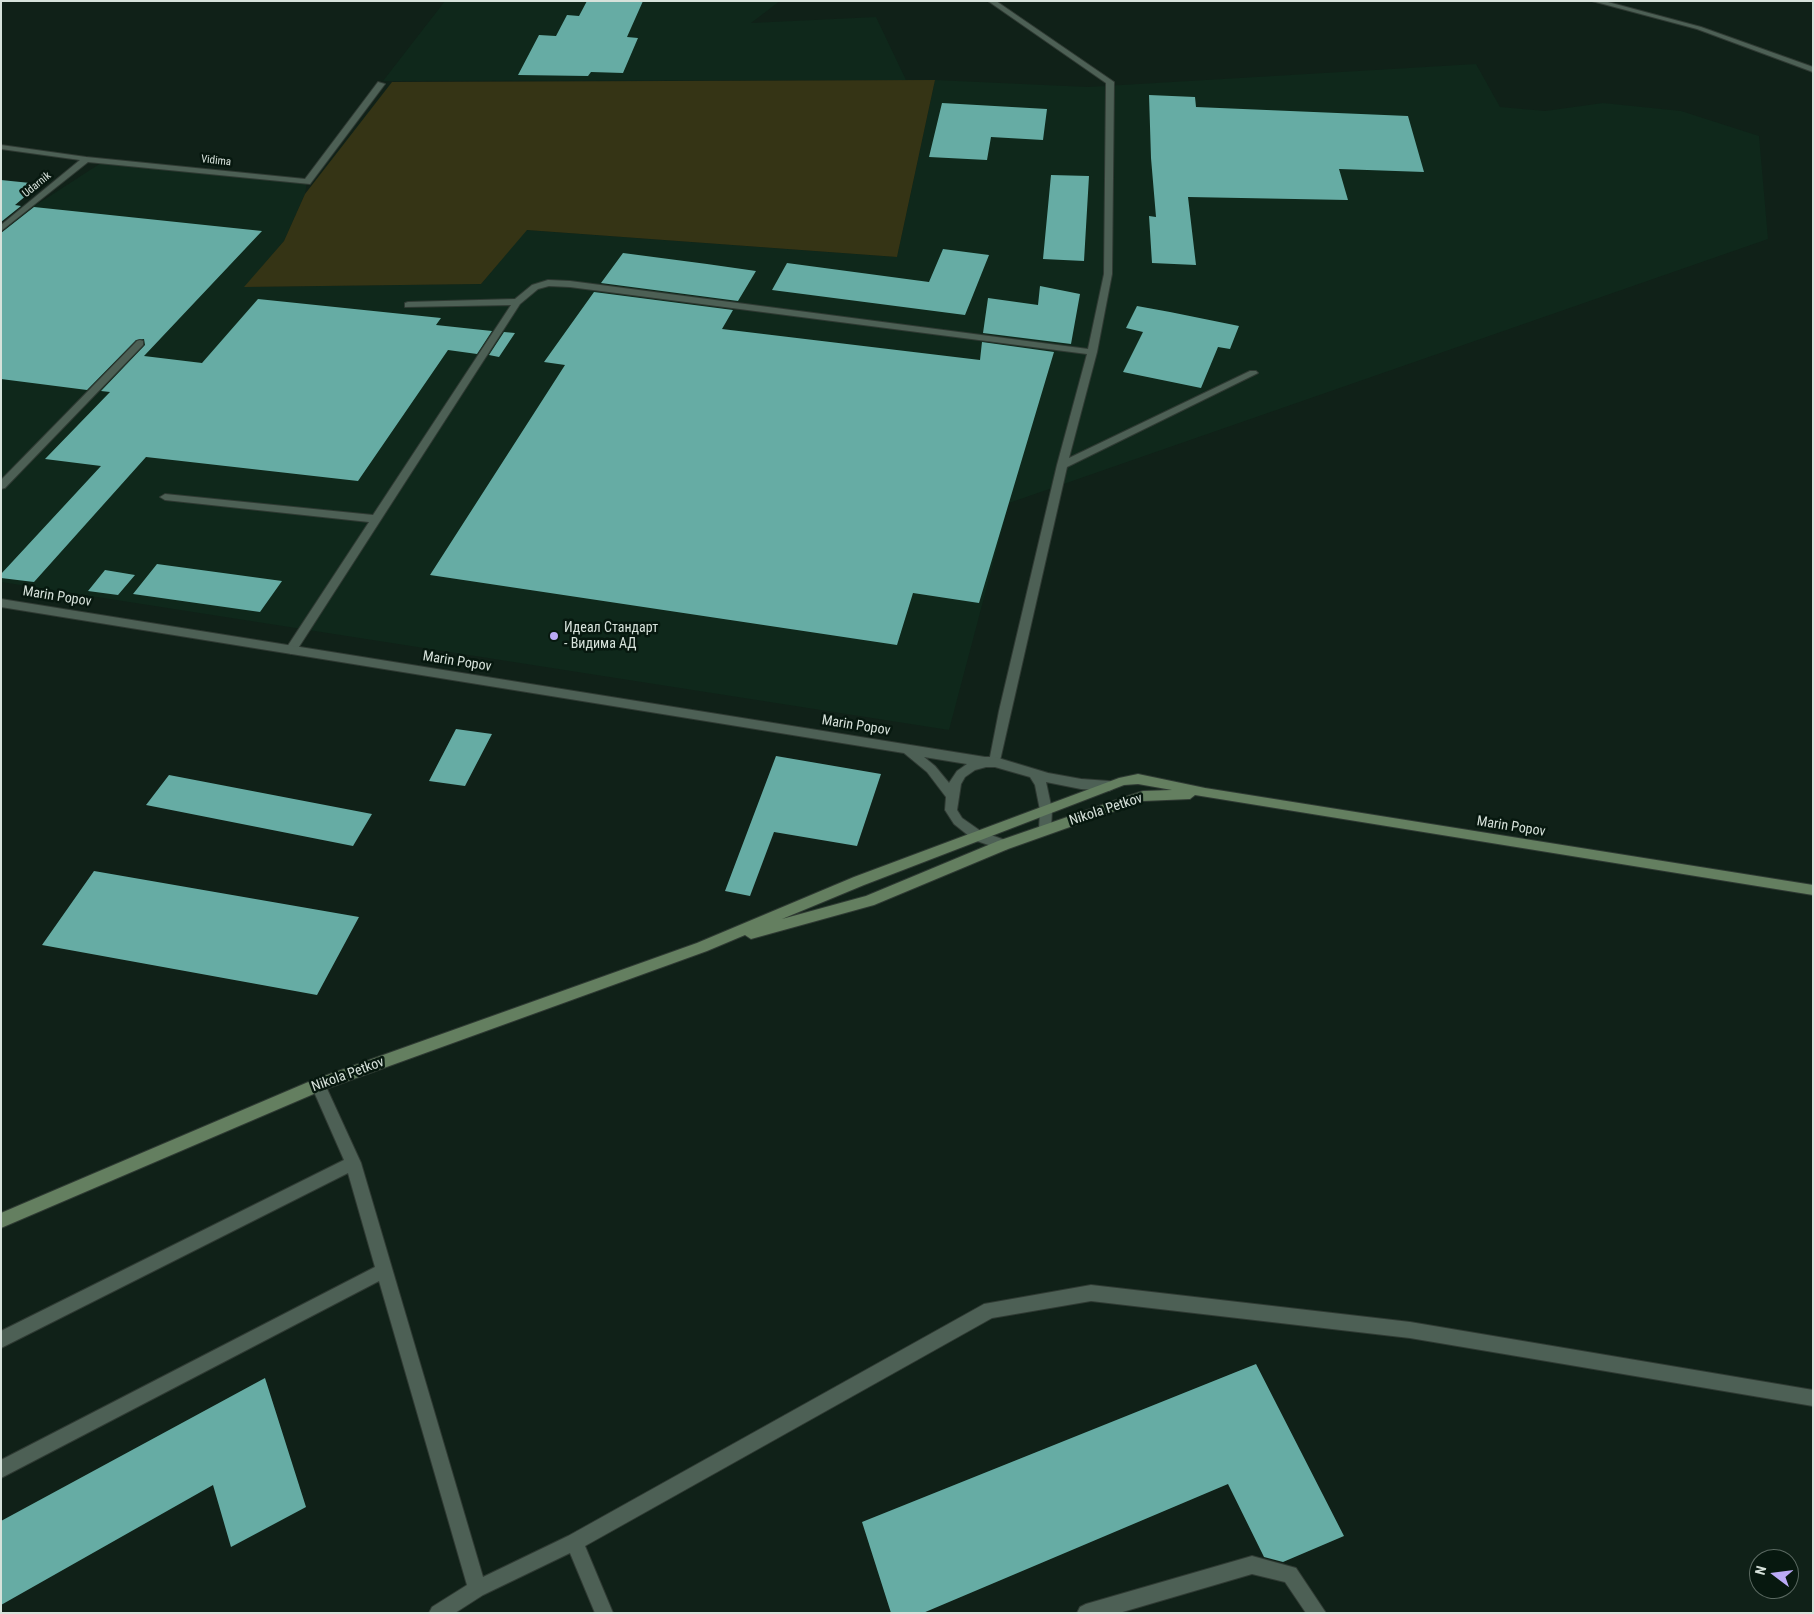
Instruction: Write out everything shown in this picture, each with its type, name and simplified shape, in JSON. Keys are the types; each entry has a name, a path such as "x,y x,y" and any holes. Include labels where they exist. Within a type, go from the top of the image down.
{"main road":[{"name":"Nikola Petkov","path":"1,1221 318,1085 702,947 859,881 1109,786 1138,779 1205,793"},
{"name":"Nikola Petkov","path":"702,947 869,901 1003,845 1143,796 1205,793"},
{"name":"Marin Popov","path":"1205,793 1813,890"}],"street":[{"path":"990,762 1005,712 1062,465 1092,352 1108,274 1110,82 991,1"},
{"path":"1595,1 1699,28 1813,70"},
{"name":"Vidima","path":"1,147 86,159 307,182 381,84"},
{"name":"Udarnik","path":"1,229 86,159"},
{"path":"291,650 516,302 534,287 548,283 570,284 1092,352"},
{"path":"408,305 516,302"},
{"path":"1,486 140,343"},
{"path":"1062,465 1252,373"},
{"path":"165,497 375,519"},
{"name":"Marin Popov","path":"1,603 990,762"},
{"path":"907,750 920,758 931,769 952,796"},
{"path":"1003,845 978,836 958,821 950,810 952,796 961,774 970,767 990,762 1022,768 1034,774 1081,784 1109,786"},
{"path":"1034,774 1040,784 1046,810 1045,830"},
{"path":"318,1085 353,1163 477,1589"},
{"path":"1,1340 353,1163"},
{"path":"1,1469 385,1270"},
{"path":"438,1613 477,1589 574,1542 990,1310 1091,1293 1410,1330 1813,1398"},
{"path":"574,1542 604,1613"},
{"path":"1086,1613 1252,1565 1290,1574 1317,1613"}],"shaded area":[{"path":"445,1 780,1 751,23 876,17 906,80 383,81"},
{"path":"1476,64 1500,107 1545,111 1603,103 1681,111 1759,136 1768,239 1009,503 949,730 1,582 1,233 33,207 104,161 307,182 305,194 284,241 245,287 481,284 526,230 897,257 935,80 1088,87"},
{"path":"935,80 897,257 527,230 481,284 244,287 284,241 305,194 392,82"}],"building":[{"path":"587,1 643,1 627,37 638,38 623,73 591,72 588,76 518,75 539,35 556,36 567,15 579,16"},
{"path":"1149,95 1195,97 1196,107 1408,116 1424,172 1339,169 1348,200 1188,197 1196,265 1152,263 1149,216 1156,217 1151,158"},
{"path":"942,103 1047,109 1043,140 991,137 987,160 929,157"},
{"path":"1051,175 1089,176 1084,261 1043,259"},
{"path":"1,180 40,184 15,205 21,206 1,222"},
{"path":"34,207 262,231 144,356 202,363 258,299 441,318 436,325 492,331 477,354 448,350 358,481 146,457 34,582 1,578 1,574 101,466 45,459 110,392 101,391 145,345 144,339 136,340 87,390 1,379 1,233"},
{"path":"943,249 989,255 965,315 772,290 787,263 929,282"},
{"path":"623,253 756,271 738,301 601,283"},
{"path":"1040,286 1080,294 1071,344 983,333 988,298 1038,305"},
{"path":"594,292 733,310 722,329 980,360 982,342 1054,352 979,603 913,593 897,645 430,575 565,365 544,362"},
{"path":"1137,306 1239,326 1230,349 1218,347 1201,388 1123,372 1143,332 1126,328"},
{"path":"504,332 515,333 499,357 489,355"},
{"path":"157,564 282,581 260,612 133,594"},
{"path":"105,570 135,575 118,595 88,591"},
{"path":"456,729 492,734 465,786 429,781"},
{"path":"776,756 881,774 857,846 774,832 750,896 725,891"},
{"path":"169,775 372,814 353,846 146,805"},
{"path":"94,871 359,917 317,995 42,945"},
{"path":"1256,1364 1344,1536 1283,1562 1264,1557 1228,1484 923,1613 891,1613 862,1522"},
{"path":"265,1378 306,1507 231,1547 213,1485 1,1605 1,1521"}],"place":[{"name":"Идеал Стандарт - Видима АД","path":"554,636"}]}
